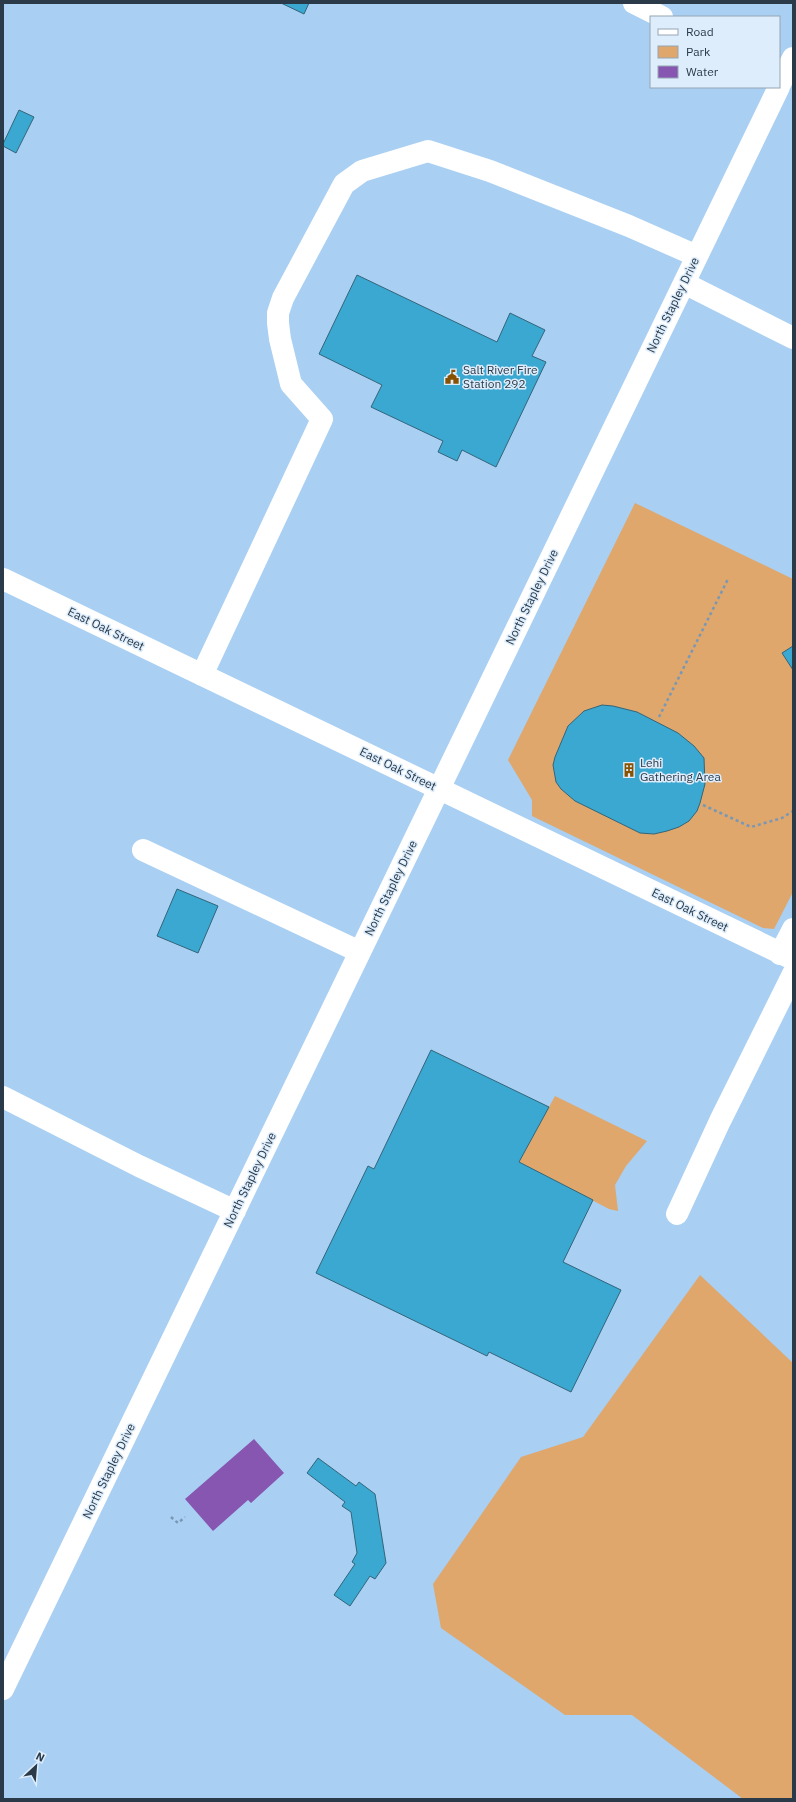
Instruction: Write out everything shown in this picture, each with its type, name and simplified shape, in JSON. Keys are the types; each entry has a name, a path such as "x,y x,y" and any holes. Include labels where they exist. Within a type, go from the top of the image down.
{"street":[{"path":"634,3 660,16"},
{"name":"North Stapley Drive","path":"3,1689 440,789 777,88"},
{"path":"202,675 322,419 291,384 280,339 278,313 283,298 344,184 362,171 428,151 490,171 629,226 697,256"},
{"path":"684,283 793,338"},
{"name":"East Oak Street","path":"3,579 787,957"},
{"path":"143,850 360,952"},
{"path":"787,957 793,929"},
{"path":"677,1214 717,1128 793,974"},
{"path":"3,1097 139,1166 235,1211"}],"path":[{"path":"659,717 728,579"},
{"path":"703,805 751,827 782,818 793,811"},
{"path":"171,1517 178,1524 185,1517"}],"green space":[{"path":"635,503 793,579 793,892 774,929 763,928 532,816 532,800 508,760"},
{"path":"555,1096 647,1141 626,1166 615,1185 618,1211 609,1209 519,1162"},
{"path":"700,1275 793,1363 793,1799 743,1799 632,1715 565,1715 441,1628 433,1584 521,1457 583,1437"}],"water":[{"path":"254,1439 284,1473 251,1503 248,1500 213,1531 185,1499"}],"building":[{"path":"281,3 309,3 304,14"},
{"path":"19,110 34,117 16,153 3,146 3,144"},
{"name":"Salt River Fire Station 292","path":"357,275 497,342 510,313 545,330 532,356 546,362 496,467 462,450 457,461 438,452 443,441 371,407 382,385 319,354"},
{"path":"793,646 793,670 782,653"},
{"name":"Lehi Gathering Area","path":"602,705 637,712 678,733 694,746 704,758 705,784 697,811 689,821 679,827 667,831 654,834 640,833 575,801 561,789 556,782 553,765 568,726 584,711"},
{"path":"177,889 218,906 198,953 157,936"},
{"path":"431,1050 549,1107 519,1162 593,1200 563,1262 621,1290 571,1392 489,1352 487,1356 316,1273 368,1166 374,1169"},
{"path":"318,1458 356,1486 359,1482 375,1494 386,1563 375,1579 370,1576 350,1606 334,1595 355,1564 352,1562 357,1553 351,1512 342,1506 345,1502 307,1473"}],"place":[{"name":"Salt River Fire Station 292","path":"452,377"},
{"name":"Lehi Gathering Area","path":"629,770"}]}
